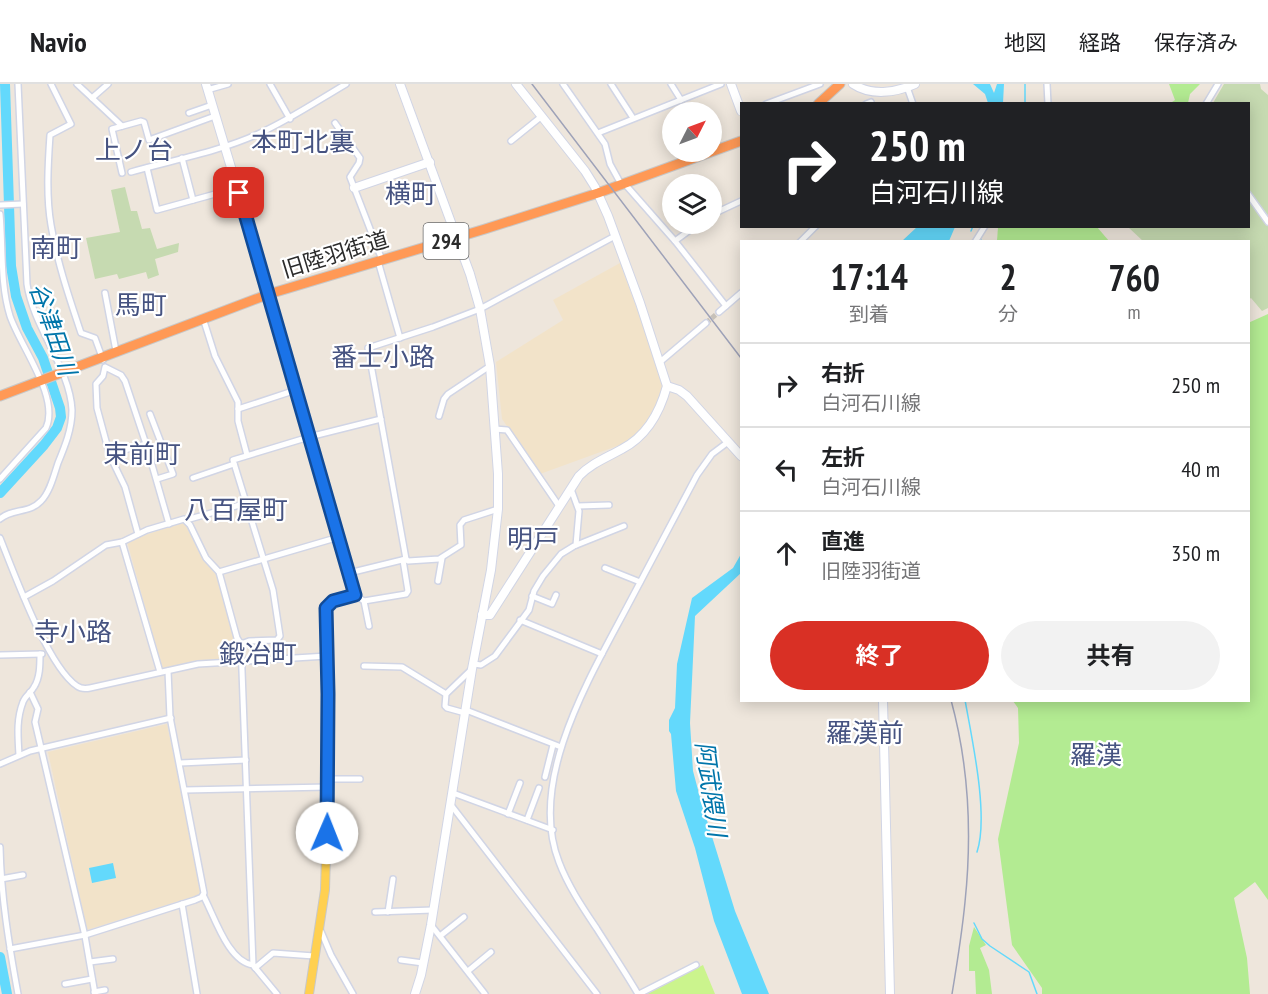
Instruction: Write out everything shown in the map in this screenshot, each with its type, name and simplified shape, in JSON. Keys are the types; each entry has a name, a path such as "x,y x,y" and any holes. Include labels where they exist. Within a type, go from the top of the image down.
{"highway":[{"path":"820,102 840,84"},
{"name":"294","path":"623,184 740,141"},
{"name":"旧陸羽街道","path":"269,294 456,238 623,184"},
{"name":"294","path":"0,396 269,294"}],"main road":[{"path":"269,294 355,595 333,601 326,608 328,783 325,890 309,994"}],"street":[{"path":"0,519 5,514 32,509 43,500 70,430 72,409 60,373 29,300 18,84"},
{"path":"51,84 72,124 50,135 50,222 57,257 81,333 95,338 102,357 105,368 103,376 96,384 95,397 110,454 125,487 138,534"},
{"path":"77,84 122,126"},
{"path":"92,98 108,84"},
{"path":"206,87 228,84"},
{"path":"270,84 290,119"},
{"path":"130,172 256,135 290,119 346,84"},
{"path":"482,615 490,615 579,476 594,463 632,444 643,435 663,399 667,386 598,193 585,171 516,84"},
{"path":"563,84 605,144 610,164 623,184 675,241 726,306"},
{"path":"611,84 633,118"},
{"path":"671,84 681,100"},
{"path":"598,133 721,84"},
{"path":"731,84 740,108"},
{"path":"771,102 820,84"},
{"path":"853,84 870,91 883,92 911,86 913,102"},
{"path":"1047,84 1048,102"},
{"path":"1207,102 1218,84"},
{"path":"403,85 480,309 490,366 498,509 491,570 431,926 415,994"},
{"name":"旧陸羽街道","path":"206,87 269,294"},
{"path":"189,113 212,105"},
{"path":"122,173 112,129 141,121 144,122 149,140 215,116"},
{"path":"511,141 542,116"},
{"path":"335,123 360,158 351,174 354,188 380,261 400,338"},
{"path":"182,158 193,200"},
{"path":"354,188 430,162"},
{"path":"147,168 157,210 237,188"},
{"path":"1250,197 1268,222"},
{"path":"722,210 740,201"},
{"path":"2,205 23,204"},
{"path":"0,214 6,302 17,333 41,380 50,411 46,428 0,479"},
{"path":"807,228 810,232"},
{"path":"802,240 814,228"},
{"path":"675,241 684,234"},
{"path":"355,595 364,601 406,594 408,591 381,419 367,349 480,309 615,237"},
{"path":"105,292 116,351"},
{"path":"719,312 740,294"},
{"path":"203,318 215,356 238,402 238,422 247,455"},
{"path":"660,362 706,323"},
{"path":"439,416 444,399 448,394 490,366"},
{"path":"105,368 121,375 125,381 169,524"},
{"path":"667,386 687,396 739,454"},
{"path":"238,409 296,390"},
{"path":"150,414 173,474 157,480"},
{"path":"241,644 249,640 277,640 280,636 273,590 233,460 309,437 381,419"},
{"path":"495,429 507,430 559,506"},
{"path":"110,454 161,440"},
{"path":"696,965 638,994 579,901 558,861 550,811 561,747 573,715 602,654 697,474 712,454 728,442"},
{"path":"193,478 234,464"},
{"path":"570,489 578,506 576,545"},
{"path":"24,597 53,581 106,545 122,542 169,524 247,504"},
{"path":"578,506 609,505"},
{"path":"349,573 404,560 442,558 461,545 460,525 464,520 498,509"},
{"path":"186,520 206,558 219,572 237,638 241,644 254,966"},
{"path":"561,747 466,712 447,708 445,706 446,694 473,667 482,665 495,656 529,609 538,583 554,561 576,545 624,526"},
{"path":"219,572 339,537"},
{"path":"0,538 50,653 73,684 84,689 198,664 327,656"},
{"path":"122,542 160,672"},
{"path":"438,581 442,558"},
{"path":"605,568 640,582"},
{"path":"532,596 552,604 556,595"},
{"path":"364,601 369,626"},
{"path":"520,620 602,654"},
{"path":"0,655 50,653"},
{"path":"20,755 18,722 23,701 38,679 40,654"},
{"path":"364,666 402,667 446,694"},
{"path":"168,671 171,718 204,885 203,895 228,945 238,958 254,966 277,994"},
{"path":"30,692 38,709 35,722 85,935 94,993 105,990"},
{"path":"883,702 890,994"},
{"path":"0,764 41,748 171,718"},
{"path":"544,777 553,745"},
{"path":"180,763 246,760"},
{"path":"541,763 547,766"},
{"path":"185,790 247,790 360,779"},
{"path":"508,814 520,783"},
{"path":"527,820 539,788"},
{"path":"453,793 553,830"},
{"path":"451,805 597,994"},
{"path":"0,847 1,879 18,994"},
{"path":"1,879 23,875"},
{"path":"388,912 393,879"},
{"path":"10,949 85,935 203,895"},
{"path":"182,904 197,994"},
{"path":"375,912 433,910"},
{"path":"441,936 464,917"},
{"path":"431,926 485,994"},
{"path":"319,928 352,994"},
{"path":"468,971 491,952"},
{"path":"254,966 273,953 314,956"},
{"path":"90,963 113,959"},
{"path":"401,960 423,963"},
{"path":"65,984 92,979"}],"shaded area":[{"path":"620,263 662,377 664,386 661,397 640,433 628,442 540,474 502,419 496,362 563,320 553,300"},
{"path":"184,522 203,559 216,573 235,640 240,647 240,658 199,661 162,669 127,541"},
{"path":"167,724 201,890 198,895 87,930 48,752"}],"green space":[{"path":"1169,84 1200,84 1190,94 1188,102 1172,102 1175,100"},
{"path":"1224,84 1260,84 1261,89 1268,95 1268,308 1262,311 1250,299 1250,240 1142,240 1129,228 1250,228 1250,102 1214,102"},
{"path":"125,187 131,211 137,211 142,229 150,228 157,249 179,243 178,252 155,259 159,275 148,279 146,272 119,279 117,274 95,279 86,238 120,232 111,190"},
{"path":"998,228 1098,228 1108,240 997,240"},
{"path":"1268,314 1268,900 1255,882 1234,898 1247,958 1250,994 1042,994 1042,988 1012,945 998,839 1019,743 1018,708 1014,702 1250,702 1250,322"},
{"path":"974,927 986,945 980,948 989,970 992,994 976,994 975,971 969,971 969,946"},
{"path":"703,965 715,994 647,994"}],"water":[{"path":"973,84 990,84 994,93 997,84 1004,84 1003,102 988,102 985,94"},
{"path":"916,228 955,228 949,240 903,240"},
{"path":"740,556 740,574 695,616 690,723 693,771 735,911 769,994 742,994 714,921 695,848 676,791 669,731 669,720 675,708 677,664 692,598 733,568"},
{"path":"113,863 116,878 92,883 89,868"}],"waterway":[{"name":"谷津田川","path":"0,493 44,445 57,428 61,417 43,358 27,328 16,296 11,266 5,84"},
{"path":"1025,84 1025,102"},
{"path":"965,702 980,798 981,819 977,852"},
{"path":"974,923 982,939 1029,972 1037,994"},
{"name":"谷津田川","path":"0,957 7,994"}],"tunnel":[{"path":"706,323 719,312"}],"railway":[{"path":"532,84 740,357"},
{"path":"951,702 962,750 968,826 965,902 952,994"}],"district":[{"name":"本町北裏","path":"303,141"},
{"name":"上ノ台","path":"134,149"},
{"name":"横町","path":"411,193"},
{"name":"南町","path":"56,247"},
{"name":"馬町","path":"141,304"},
{"name":"番士小路","path":"383,356"},
{"name":"束前町","path":"142,453"},
{"name":"八百屋町","path":"236,509"},
{"name":"明戸","path":"533,538"},
{"name":"寺小路","path":"73,631"},
{"name":"鍛冶町","path":"258,653"},
{"name":"羅漢前","path":"865,732"},
{"name":"羅漢","path":"1096,754"}],"route":[{"path":"239,193 355,595 333,601 326,608 327,833"}],"water label":[{"name":"阿武隈川","path":"711,789"}]}
